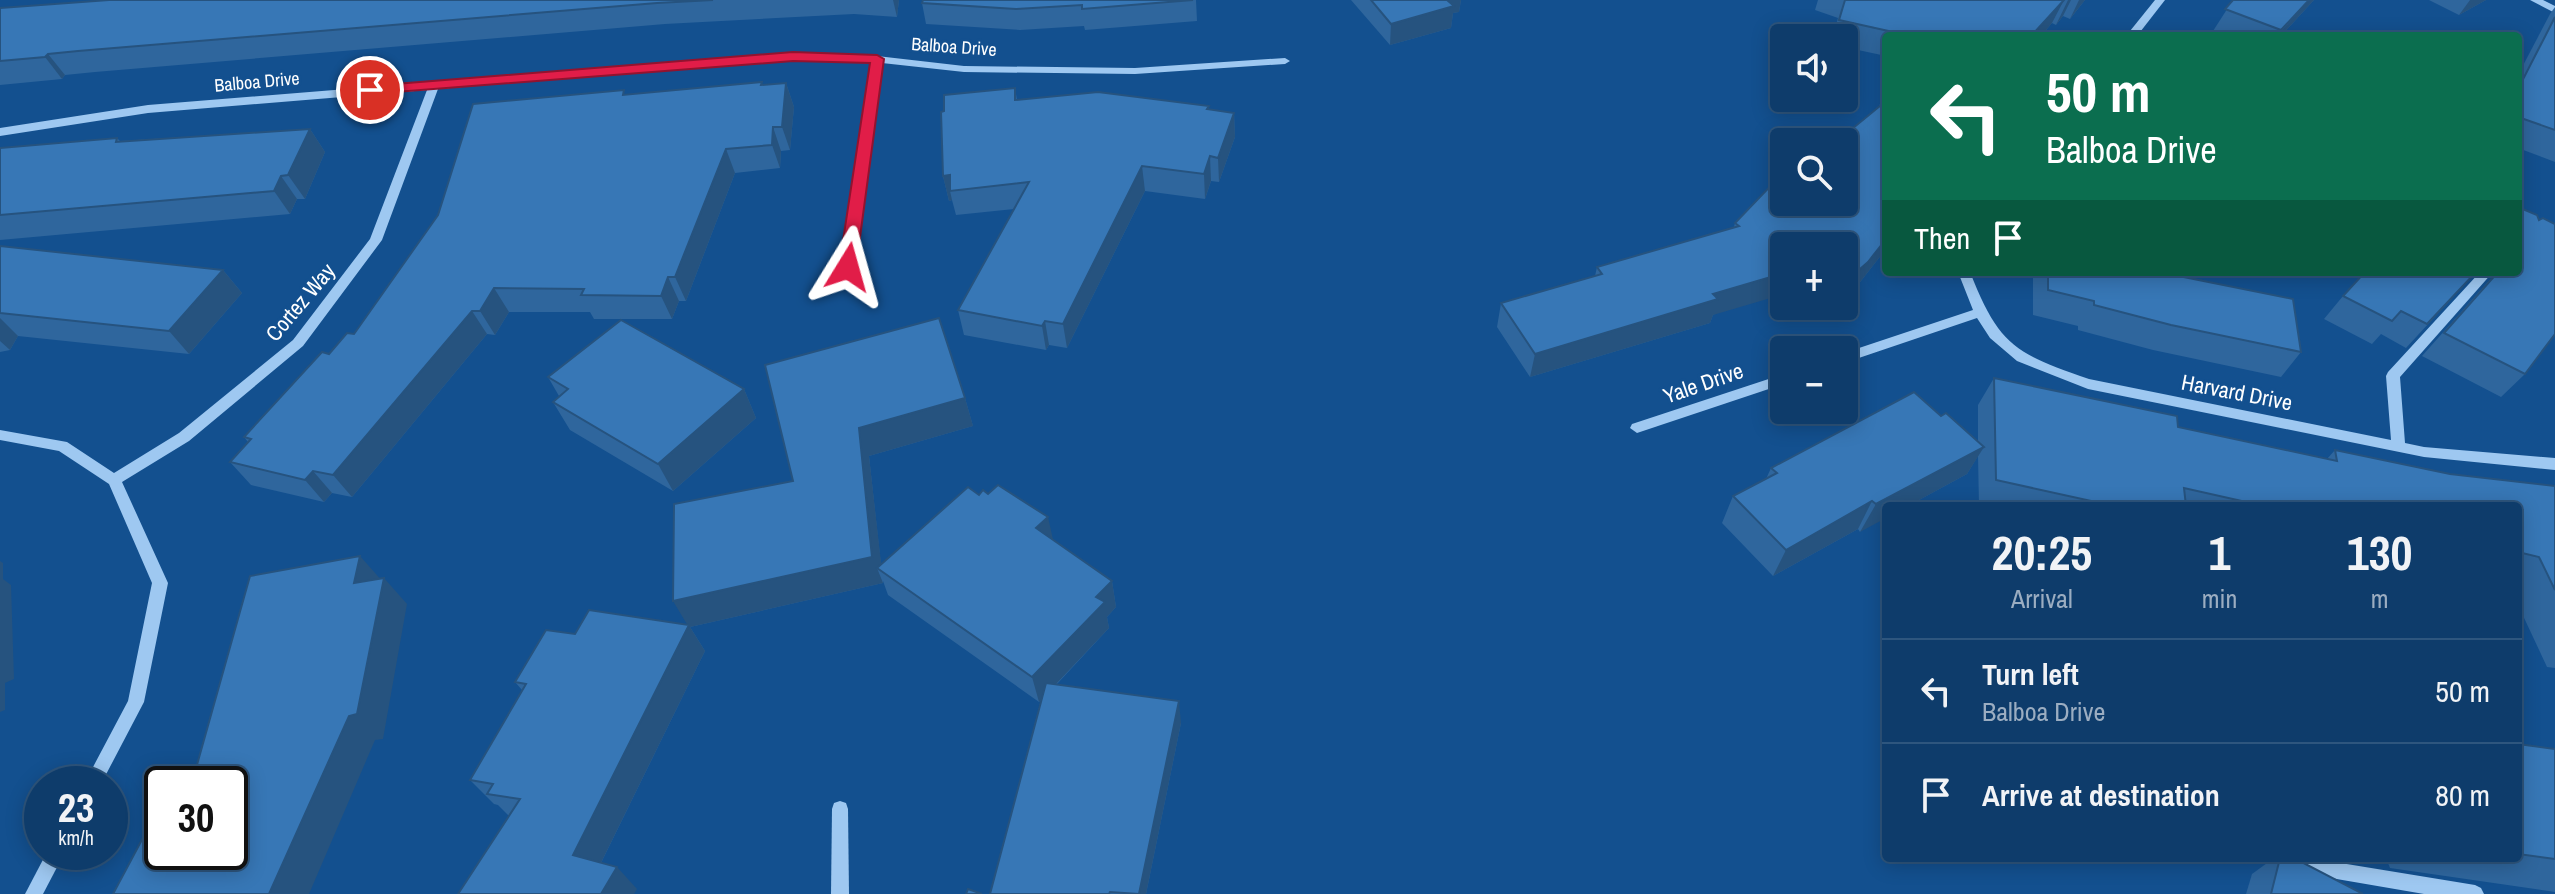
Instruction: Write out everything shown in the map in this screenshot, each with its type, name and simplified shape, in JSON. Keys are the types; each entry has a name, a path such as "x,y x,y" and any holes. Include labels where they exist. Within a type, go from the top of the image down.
{"street":[{"path":"2134,32 2160,0"},
{"path":"2535,0 2555,10"},
{"name":"Balboa Drive","path":"0,132 148,109 793,56 877,59 964,69 1135,71 1285,61"},
{"path":"848,267 877,59"},
{"name":"Cortez Way","path":"114,480 184,437 298,343 376,240 434,85"},
{"name":"Harvard Drive","path":"1965,276 1978,313 1998,342 2037,366 2088,384 2424,452 2555,464"},
{"path":"2398,447 2393,376 2483,276"},
{"path":"1858,353 1978,313"},
{"name":"Yale Drive","path":"1637,428 1770,384"},
{"path":"0,435 62,446 114,480 160,583 136,702 102,766"},
{"path":"840,809 840,894"},
{"path":"2290,862 2475,894"},
{"path":"34,894 47,870"}],"building":[{"path":"109,0 713,0 78,51 0,61 0,8"},
{"path":"923,0 1193,0 1082,9 1082,5 1016,9 922,3"},
{"path":"1371,0 1447,0 1454,6 1391,24"},
{"path":"1845,0 2064,0 2035,32 1893,32 1839,20"},
{"path":"2233,0 2309,0 2281,30 2225,9"},
{"path":"2555,17 2555,130 2522,118 2522,81"},
{"path":"762,82 761,85 786,83 782,127 773,127 772,145 726,149 675,277 668,277 661,296 581,295 584,289 494,288 480,311 472,311 333,475 313,471 305,480 230,462 251,439 244,437 322,352 329,354 347,333 354,334 438,215 473,104 624,90 623,95"},
{"path":"1015,88 1015,100 1098,92 1209,106 1207,109 1234,113 1218,158 1210,156 1204,174 1142,166 1063,324 1045,321 1042,326 958,310 1029,182 950,191 950,175 943,176 941,112 944,111 944,95"},
{"path":"1882,104 1882,244 1858,271 1858,232 1770,232 1770,277 1713,294 1718,299 1535,354 1501,303 1602,274 1597,267 1739,226 1735,223 1770,187 1770,216 1858,216 1858,128 1853,128"},
{"path":"310,129 288,175 281,176 274,191 0,215 0,148 117,138 116,142"},
{"path":"2522,209 2537,215 2539,220 2543,218 2555,224 2555,334 2525,374 2444,333 2494,276 2522,276"},
{"path":"0,246 223,270 169,331 0,313"},
{"path":"2048,276 2179,276 2293,299 2301,352 2171,325 2048,290"},
{"path":"2361,276 2472,276 2427,324 2401,311 2392,321 2343,296"},
{"path":"939,318 965,398 859,428 872,557 673,601 674,504 793,481 765,365"},
{"path":"621,320 744,389 658,464 553,402 568,389 548,377"},
{"path":"1994,378 2177,416 2178,427 2337,461 2335,450 2450,474 2555,486 2555,590 2539,557 2522,553 2522,502 2246,502 2184,488 2186,502 2096,502 1996,480"},
{"path":"1914,392 1941,416 1946,413 1984,447 1876,504 1872,501 1786,550 1733,496 1777,473 1771,468"},
{"path":"998,485 1048,517 1036,528 1112,581 1096,597 1105,602 1032,677 877,568 968,487 979,495 983,490 988,494"},
{"path":"360,556 354,583 384,578 357,714 349,716 269,894 113,894 144,836 144,870 248,870 248,766 197,766 250,576"},
{"path":"589,610 689,625 573,855 617,867 601,894 458,894 520,799 487,794 493,784 470,780 526,684 515,682 546,630 575,634"},
{"path":"1046,683 1179,701 1139,894 990,894"},
{"path":"2522,745 2555,749 2555,859 2522,855"},
{"path":"2279,862 2302,862 2363,894 2271,894"}],"route":[{"path":"370,90 793,56 877,59 848,267"}]}
